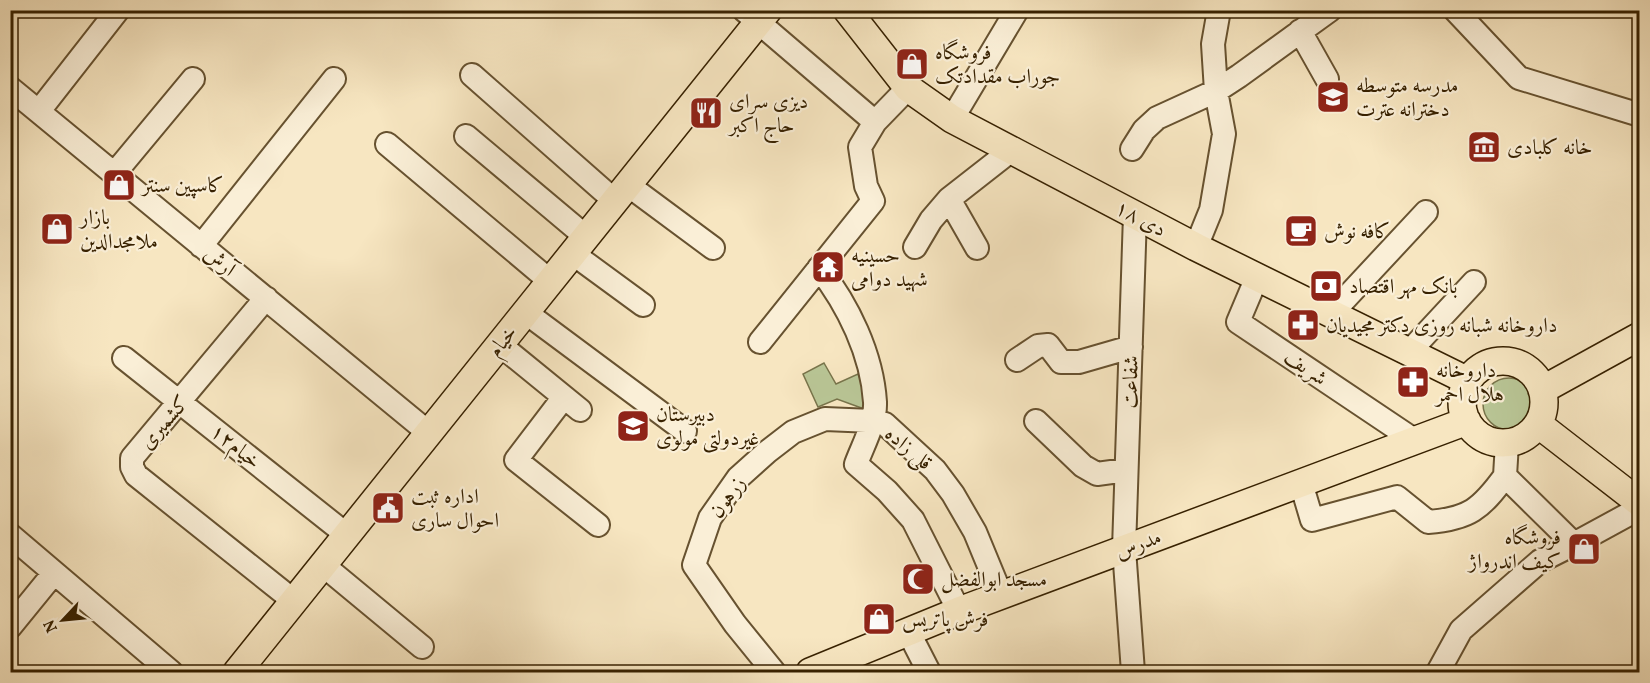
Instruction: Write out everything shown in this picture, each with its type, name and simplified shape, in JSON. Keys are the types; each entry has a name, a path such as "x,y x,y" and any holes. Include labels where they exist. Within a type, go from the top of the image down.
{"main road":[{"name":"۱۸ دی","path":"846,10 908,88 952,119 1014,149 1196,247 1468,381"},
{"name":"خیام","path":"237,672 622,193 756,14"},
{"path":"1542,390 1640,336"},
{"path":"1508,361 1517,363 1533,374 1542,390 1544,407 1538,424 1530,433 1507,443 1484,438 1467,421 1463,408 1463,394 1473,374 1489,363 1508,361"},
{"name":"مدرس","path":"810,672 959,611 1467,421"},
{"path":"1538,424 1640,503"}],"street":[{"path":"39,111 118,10"},
{"path":"952,119 1017,10"},
{"path":"1196,247 1211,210 1224,134 1216,91 1213,44 1219,10"},
{"path":"1132,149 1144,130 1157,118 1216,91 1330,10"},
{"path":"1455,10 1519,78 1576,98 1640,116"},
{"path":"756,14 875,122"},
{"path":"1300,31 1327,79"},
{"path":"472,75 622,193 713,248"},
{"path":"114,174 193,79"},
{"path":"201,246 334,79"},
{"name":"آرش","path":"10,88 429,433"},
{"path":"760,342 873,201 866,186 860,147 875,122 908,88"},
{"path":"466,136 643,305"},
{"path":"387,144 550,281"},
{"path":"915,247 931,220 949,200 1014,149"},
{"path":"949,200 977,248"},
{"path":"1331,314 1426,212"},
{"name":"شفاعت","path":"1133,672 1124,549 1135,215"},
{"name":"قلی زاده","path":"819,268 841,296 865,353 875,404 872,421 885,424 936,470 975,532 1001,595"},
{"name":"شریف","path":"1257,277 1238,322 1414,440"},
{"path":"1409,352 1473,282"},
{"name":"کشمیری","path":"266,298 132,458 132,467 136,475 294,601"},
{"path":"525,312 685,431"},
{"path":"499,344 572,403 516,460 598,525"},
{"path":"1017,360 1038,346 1048,345 1061,362 1079,362 1131,347"},
{"name":"خیام۱۲","path":"124,358 347,535"},
{"name":"زرهون","path":"774,672 735,624 694,565 710,518 738,478 793,432 825,419 872,421"},
{"path":"872,421 856,464 887,490 913,520 959,611"},
{"path":"1036,421 1083,466 1097,474 1126,470"},
{"path":"1301,483 1312,520 1397,497 1428,522 1455,520 1485,502 1505,476 1507,443"},
{"path":"1505,476 1574,544"},
{"path":"1438,672 1461,630 1540,561 1640,508"},
{"path":"10,535 171,672"},
{"path":"323,565 422,647"},
{"path":"10,627 54,573"},
{"path":"908,631 929,672"}],"green space":[{"path":"824,363 836,384 858,374 871,404 867,410 837,399 818,407 803,374"},
{"path":"1509,378 1519,380 1527,386 1533,394 1535,404 1533,414 1527,422 1519,428 1509,430 1499,428 1491,422 1485,414 1483,404 1485,394 1491,386 1499,380"}],"place":[{"name":"فروشگاه جوراب مقدادتک","path":"912,64"},
{"name":"مدرسه متوسطه دخترانه عترت","path":"1333,97"},
{"name":"دیزی سرای حاج اکبر","path":"706,113"},
{"name":"خانه کلبادی","path":"1484,147"},
{"name":"کاسپین سنتر","path":"119,185"},
{"name":"بازار ملامجدالدین","path":"57,229"},
{"name":"کافه نوش","path":"1301,231"},
{"name":"حسینیه شهید دوامی","path":"828,267"},
{"name":"بانک مهر اقتصاد","path":"1326,286"},
{"name":"داروخانه شبانه روزی دکتر مجیدیان","path":"1303,325"},
{"name":"داروخانه هلال احمر","path":"1413,382"},
{"name":"دبیرستان غیردولتی مولوی","path":"633,426"},
{"name":"اداره ثبت احوال ساری","path":"388,508"},
{"name":"فروشگاه کیف اندرواژ","path":"1584,549"},
{"name":"مسجد ابوالفضل","path":"918,579"},
{"name":"فرش پاتریس","path":"879,619"}]}
